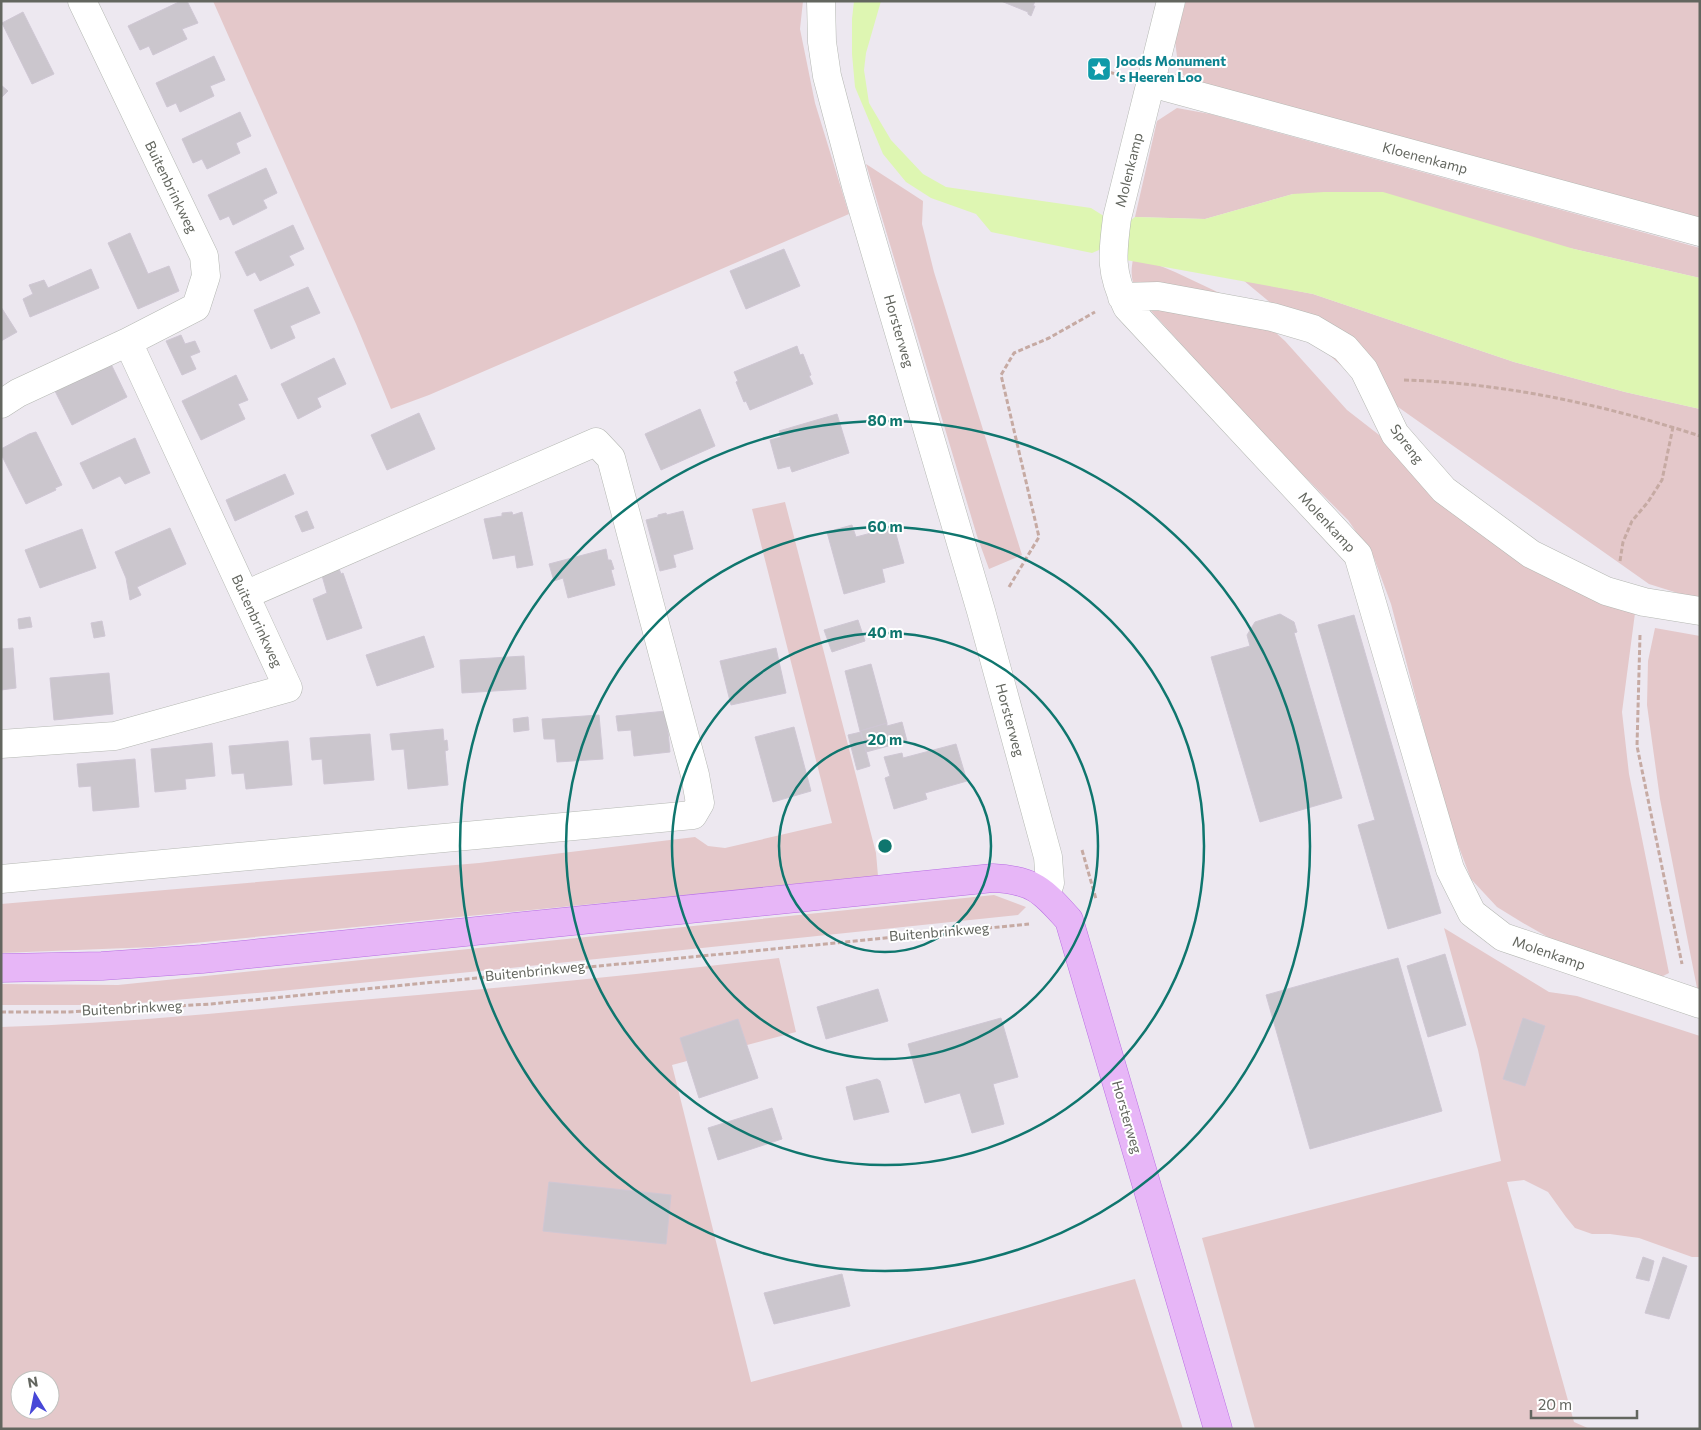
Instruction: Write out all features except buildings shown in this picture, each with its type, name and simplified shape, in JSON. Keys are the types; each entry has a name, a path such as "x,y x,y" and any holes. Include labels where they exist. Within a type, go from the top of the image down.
{"main road":[{"path":"1,968 102,966 202,959 993,878 1013,879 1028,883 1046,894"},
{"name":"Horsterweg","path":"1046,894 1069,920 1218,1429"}],"street":[{"name":"Buitenbrinkweg","path":"1,404 196,307 206,276 204,256 82,1"},
{"name":"Horsterweg","path":"821,1 822,42 827,76 856,186 981,612 1045,848 1050,883 1046,894"},
{"name":"Molenkamp","path":"1171,1 1118,218 1112,253 1115,277 1126,307 1358,555 1450,868 1472,913 1502,937 1695,1002"},
{"name":"Kloenenkamp","path":"1151,83 1700,232"},
{"name":"Spreng","path":"1122,297 1158,296 1272,317 1313,329 1344,348 1364,370 1396,434 1444,490 1531,554 1614,594 1644,602 1700,611"},
{"name":"Buitenbrinkweg","path":"1,744 116,736 288,688 128,342"},
{"path":"1,879 692,815 700,803 695,775 611,458 596,442 245,595"}],"path":[{"path":"1008,589 1039,537 1000,375 1014,353 1050,338 1122,297"},
{"path":"1368,379 1443,381 1486,386 1584,404 1700,436"},
{"path":"1614,594 1623,542 1632,521 1648,502 1662,480 1673,427"},
{"path":"1644,602 1639,641 1637,746 1695,1002"},
{"name":"Buitenbrinkweg","path":"1,1012 116,1010 211,1004 510,973 1069,920"}],"shaded area":[{"path":"213,1 803,1 800,29 815,103 849,214 429,395 391,409 356,324"},
{"path":"854,1 881,1 866,53 864,70 869,103 891,140 923,174 946,187 1091,208 1107,218 1130,221 1135,217 1205,219 1293,194 1383,192 1574,249 1700,278 1700,409 1625,392 1514,362 1313,294 1126,260 1122,253 1099,250 1092,253 991,232 976,214 931,198 906,182 883,154 855,87 852,54"},
{"path":"1186,1 1700,1 1700,221 1199,86 1179,72 1175,41"},
{"path":"1177,108 1210,114 1700,248 1700,278 1574,249 1293,194 1205,219 1135,217 1157,121"},
{"path":"866,164 923,201 922,224 934,272 1022,555 989,569 977,536"},
{"path":"1134,255 1245,305 1285,341 1347,410 1428,473 1635,613 1622,712 1629,774 1669,973 1659,978 1560,944 1497,907 1471,879 1446,813 1391,604 1374,558 1348,520 1275,447 1152,312 1137,292 1132,280"},
{"path":"1243,280 1313,294 1514,362 1625,392 1700,409 1700,600 1649,584 1347,371"},
{"path":"785,502 876,853 878,876 153,947 1,953 1,904 479,863 695,837 708,846 725,848 832,823 752,509"},
{"path":"1655,628 1700,636 1700,989 1697,988 1660,799 1647,705 1648,661"},
{"path":"994,895 1026,907 1018,915 280,991 117,1005 1,1005 1,984 118,985"},
{"path":"1444,928 1549,992 1577,996 1700,1036 1700,1257 1692,1257 1639,1238 1610,1234 1592,1234 1575,1228 1548,1192 1524,1180 1507,1182 1574,1422 1590,1429 1255,1429 1202,1238 1501,1161 1478,1050"},
{"path":"779,958 796,1032 672,1065 751,1382 1135,1279 1183,1429 1,1429 1,1027 123,1021 552,982"}],"place":[{"name":"Joods Monument ‘s Heeren Loo","path":"1099,69"}]}
